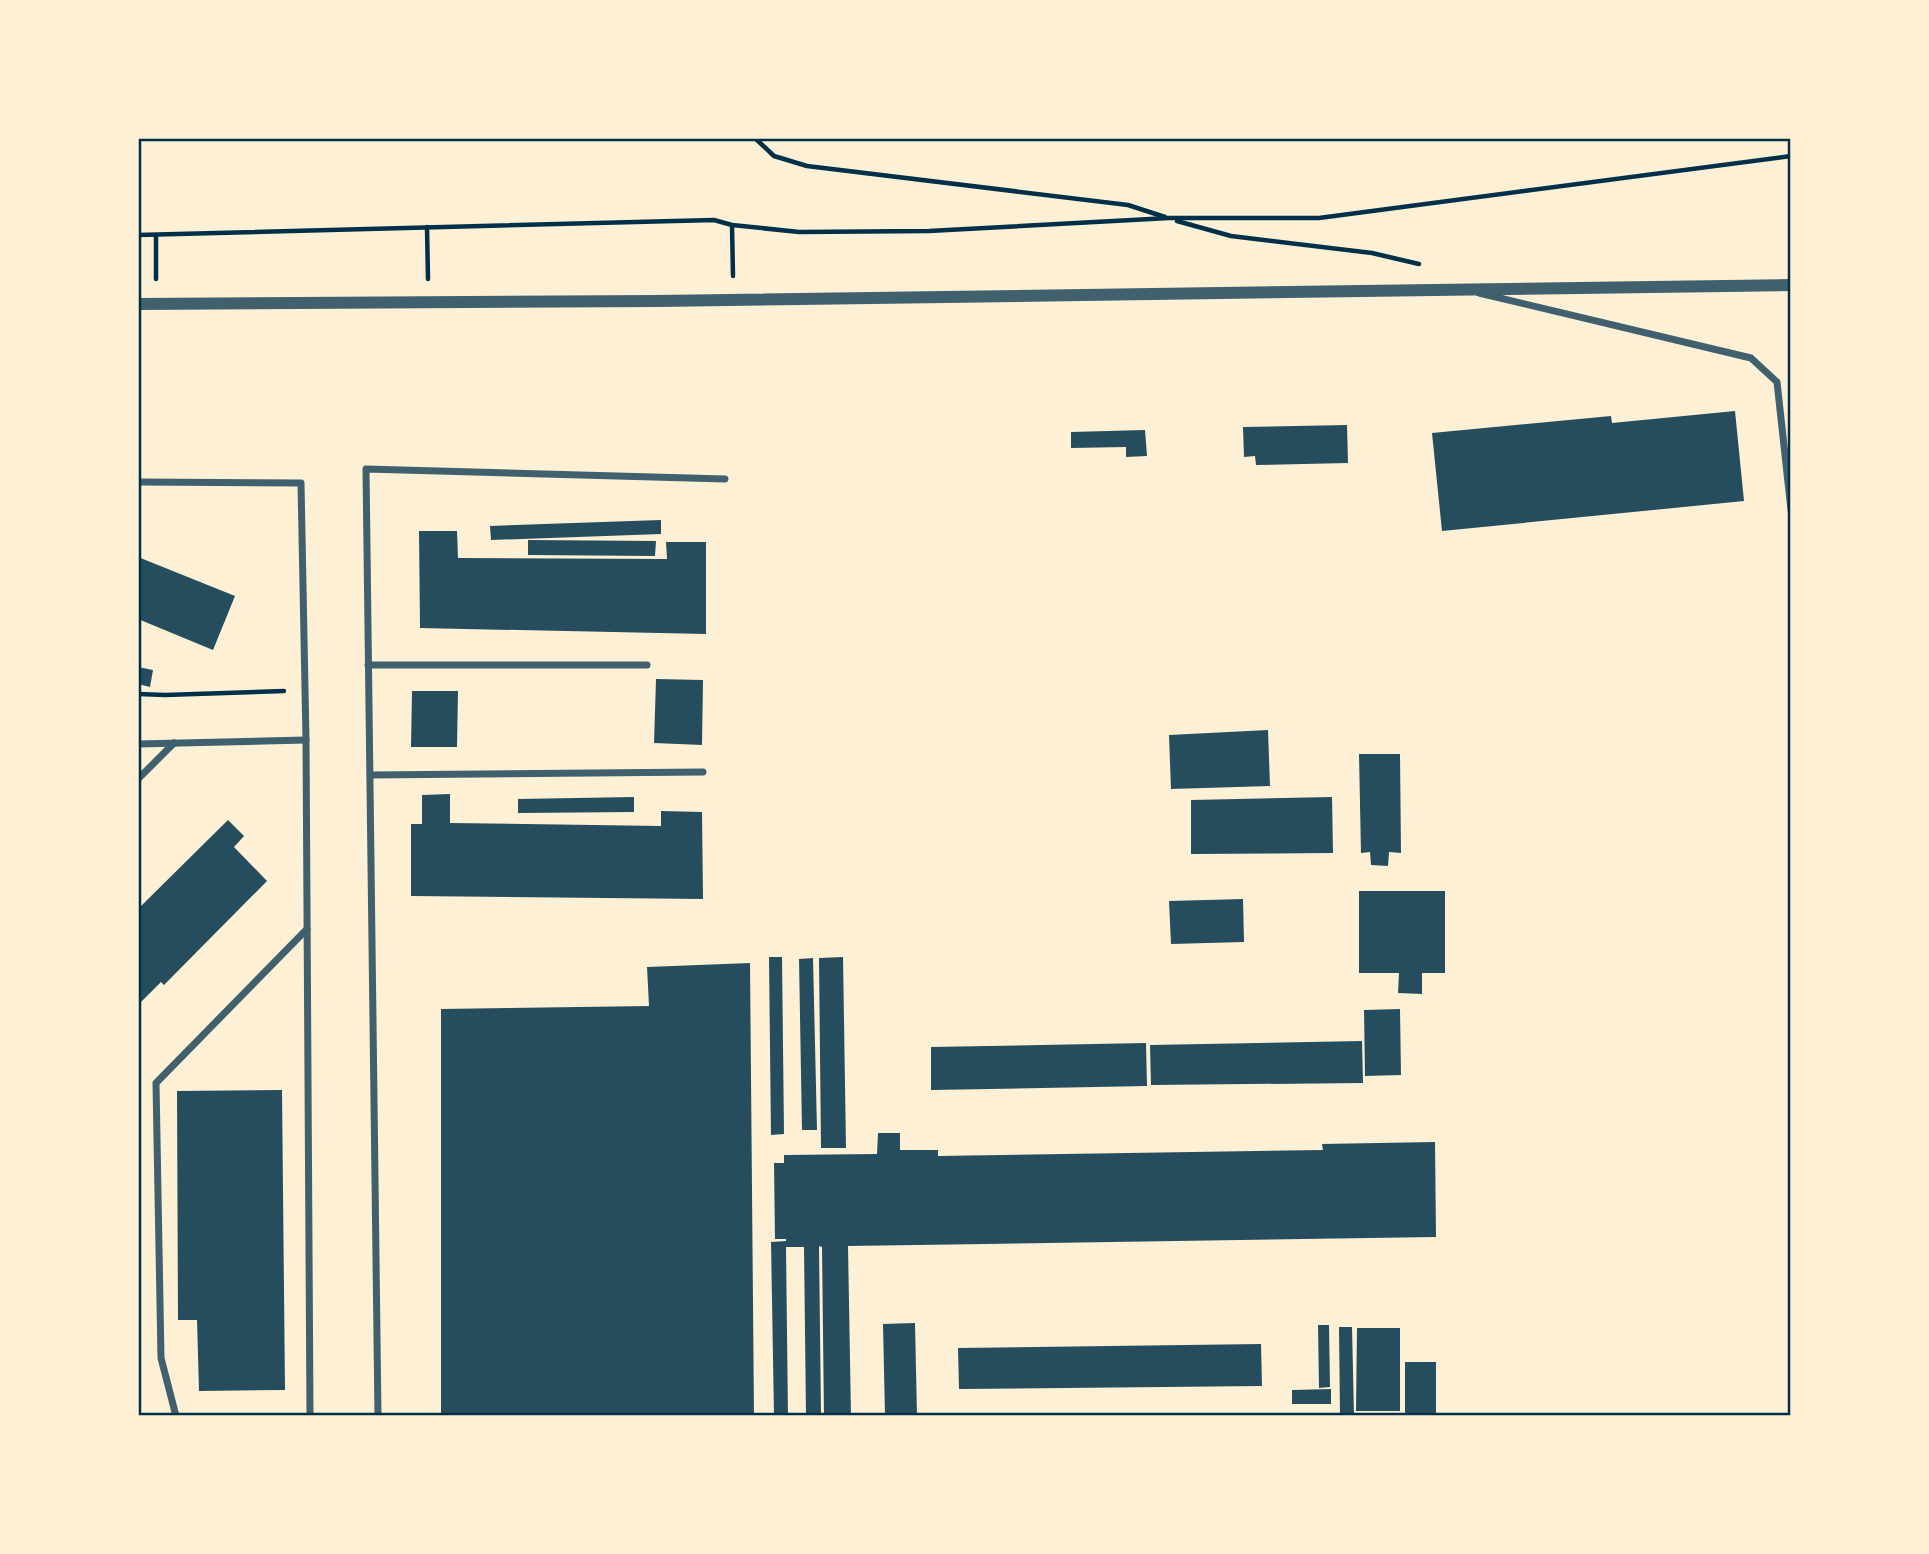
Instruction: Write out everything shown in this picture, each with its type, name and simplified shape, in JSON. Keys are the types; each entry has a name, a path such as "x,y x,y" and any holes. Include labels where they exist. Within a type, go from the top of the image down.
{"street":[{"path":"138,304 1791,285"},
{"path":"1467,290 1751,358 1777,382 1791,510"},
{"path":"377,1416 366,469 725,479"},
{"path":"138,482 301,484 306,740 310,1416"},
{"path":"368,665 647,665"},
{"path":"138,744 306,740"},
{"path":"138,779 174,743"},
{"path":"370,775 703,772"},
{"path":"176,1416 160,1358 156,1083 307,929"}],"path":[{"path":"755,138 774,156 807,166 1128,205 1231,236 1372,253 1422,264"},
{"path":"138,235 714,220 732,225 799,232 929,231 1168,218 1319,218 1791,156"},
{"path":"732,225 734,299"},
{"path":"427,228 428,302"},
{"path":"156,235 156,304"},
{"path":"138,694 305,690"}],"building":[{"path":"1735,411 1744,501 1442,531 1432,433 1611,416 1612,423"},
{"path":"1347,425 1348,463 1256,465 1255,456 1244,457 1243,427"},
{"path":"1145,430 1147,456 1126,457 1126,447 1071,448 1071,432"},
{"path":"661,520 661,534 491,540 490,526"},
{"path":"419,531 457,531 458,558 667,559 666,542 706,542 706,634 420,628"},
{"path":"528,540 656,541 655,556 528,555"},
{"path":"138,557 235,596 213,650 138,619"},
{"path":"138,667 153,670 150,687 138,684"},
{"path":"656,679 703,680 702,745 654,743"},
{"path":"412,691 458,691 457,747 411,747"},
{"path":"1268,730 1270,786 1171,789 1169,735"},
{"path":"1359,754 1400,754 1401,853 1389,852 1388,866 1371,865 1370,852 1361,853"},
{"path":"450,794 450,823 661,826 661,811 702,812 703,899 411,896 411,824 422,824 422,795"},
{"path":"634,797 634,812 518,813 518,799"},
{"path":"1332,797 1333,853 1191,854 1191,800"},
{"path":"228,820 244,836 234,847 267,881 164,985 161,982 138,1005 138,909"},
{"path":"1359,891 1445,891 1445,973 1422,973 1422,994 1398,993 1399,973 1359,973"},
{"path":"1243,899 1244,942 1171,944 1169,901"},
{"path":"769,957 782,957 784,1134 771,1135"},
{"path":"843,957 846,1148 821,1148 819,958"},
{"path":"813,958 817,1130 802,1130 799,959"},
{"path":"750,963 754,1416 441,1416 441,1009 649,1006 647,967"},
{"path":"1400,1009 1401,1075 1365,1076 1364,1010"},
{"path":"1362,1041 1363,1083 1151,1085 1150,1045"},
{"path":"1146,1043 1147,1086 931,1090 931,1047"},
{"path":"282,1090 285,1390 199,1391 197,1320 178,1320 177,1091"},
{"path":"878,1133 900,1133 900,1150 938,1150 938,1156 1323,1150 1322,1144 1435,1142 1436,1237 848,1246 851,1416 824,1416 822,1247 819,1246 821,1416 806,1416 804,1247 786,1247 788,1416 774,1416 771,1242 786,1239 775,1239 774,1163 784,1163 784,1155 877,1154"},
{"path":"915,1323 917,1416 885,1416 883,1324"},
{"path":"1318,1325 1329,1325 1330,1387 1319,1388"},
{"path":"1339,1327 1352,1327 1354,1416 1340,1416"},
{"path":"1357,1328 1400,1328 1400,1411 1356,1411"},
{"path":"1261,1344 1262,1386 959,1389 958,1348"},
{"path":"1405,1362 1436,1362 1436,1416 1405,1416"},
{"path":"1331,1389 1331,1404 1292,1404 1292,1390"}]}
